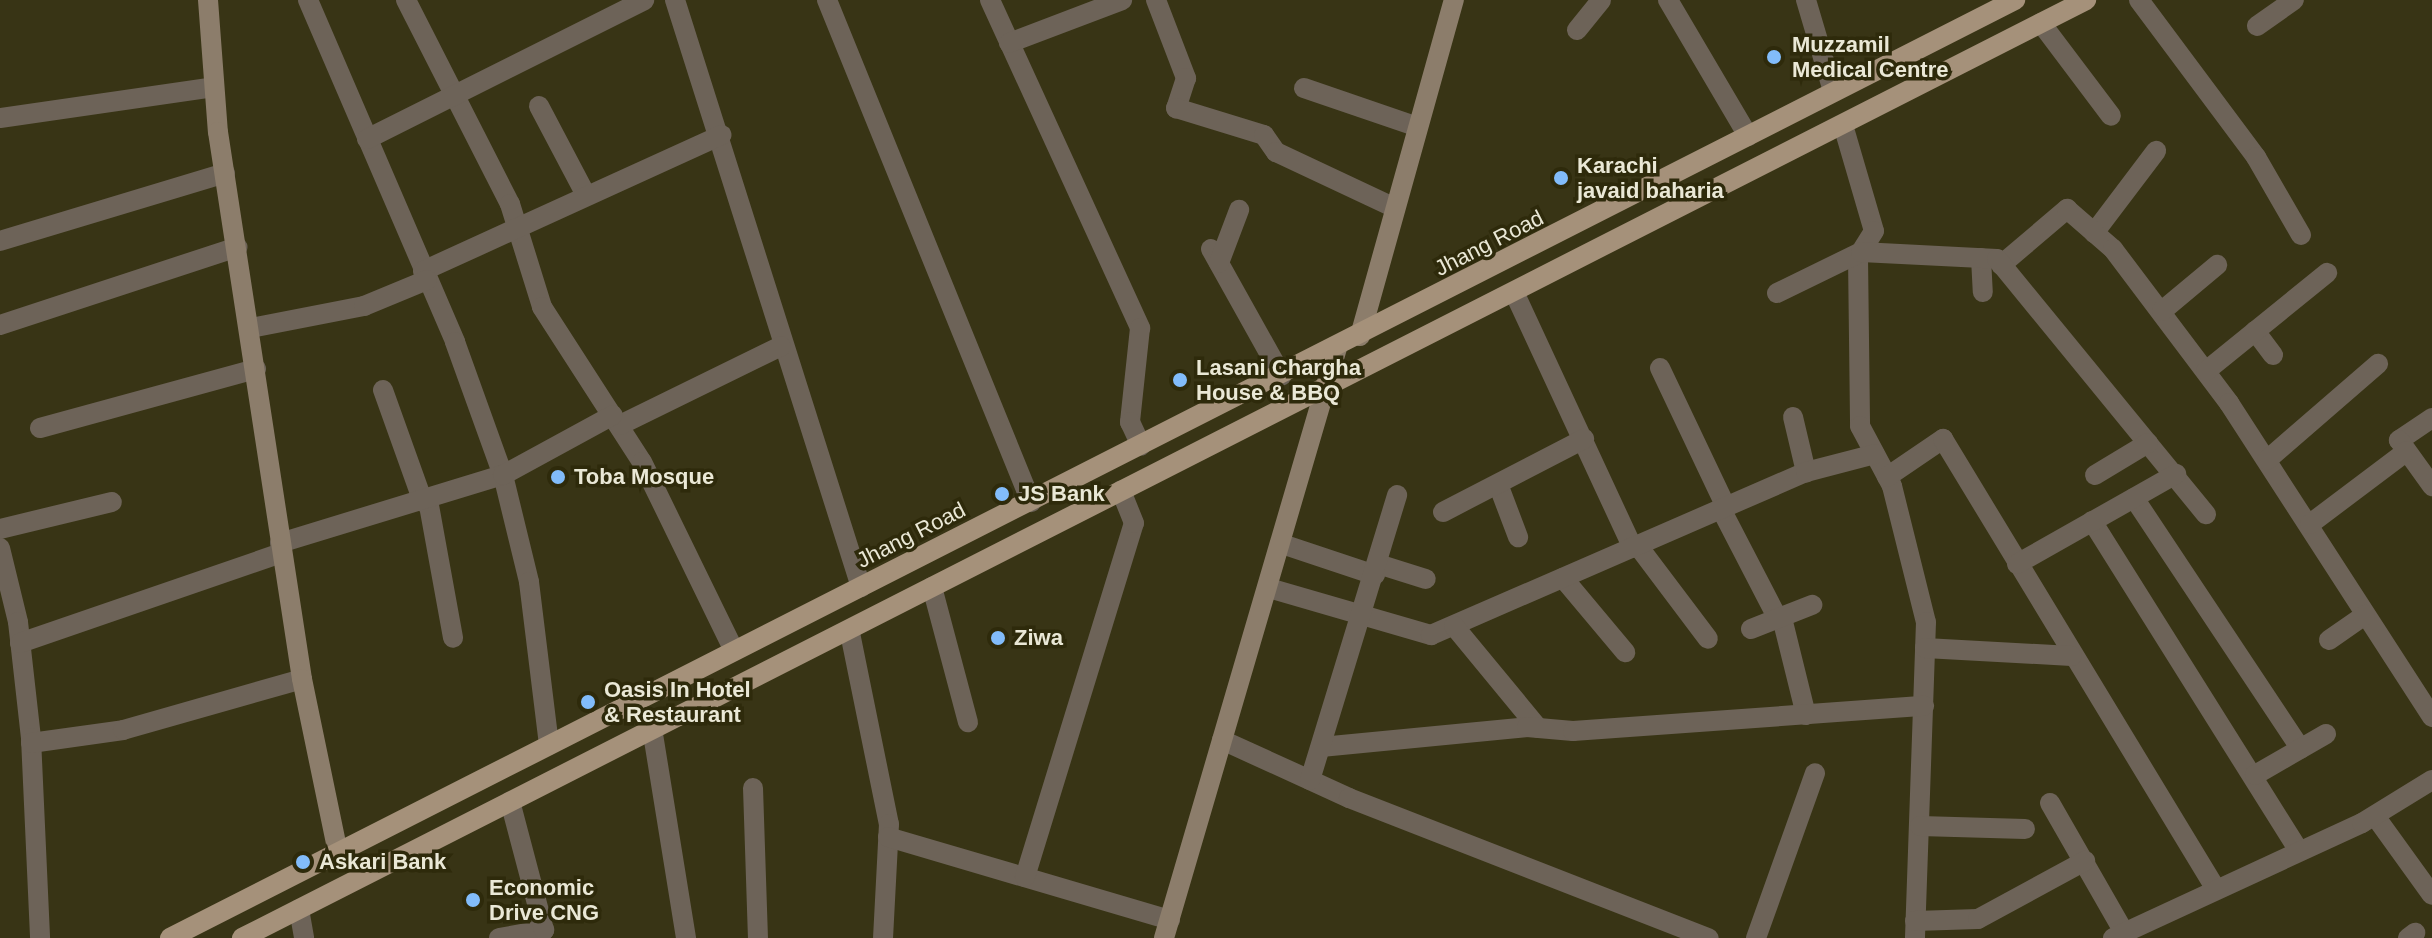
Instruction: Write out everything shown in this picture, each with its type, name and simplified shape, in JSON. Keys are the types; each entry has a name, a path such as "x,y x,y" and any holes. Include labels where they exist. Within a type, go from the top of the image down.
{"main road":[{"name":"Jhang Road","path":"170,938 1282,376 2015,0"},
{"path":"242,938 652,728 850,633 932,587 2086,0"}],"street":[{"path":"208,0 214,87 225,173 251,328 281,548 302,679 338,853"},
{"path":"308,0 425,275 503,475 529,582 549,745"},
{"path":"406,0 517,225 542,307 616,420 734,651"},
{"path":"367,139 450,93 644,0"},
{"path":"675,0 722,135 781,346 861,587"},
{"path":"827,0 1031,502"},
{"path":"990,0 1140,328 1130,422 1141,446"},
{"path":"1009,43 1097,4 1122,0"},
{"path":"1156,0 1186,78 1176,108 1264,135 1276,152 1391,206"},
{"path":"1360,336 1391,206 1454,0"},
{"path":"1577,30 1601,0"},
{"path":"1668,0 1748,136"},
{"path":"1806,0 1833,91"},
{"path":"2139,0 2256,157 2301,235"},
{"path":"2257,26 2294,0"},
{"path":"2041,23 2111,116"},
{"path":"0,118 214,87"},
{"path":"1304,88 1415,126"},
{"path":"539,106 586,195"},
{"path":"1843,125 1874,231 1861,252 1860,426 1887,477 1926,622 1915,930 1978,919 2085,861"},
{"path":"251,328 364,306 517,225 722,135"},
{"path":"2094,233 2156,151"},
{"path":"0,241 225,173"},
{"path":"1777,293 1861,252 1991,261 2067,209 2094,233 2162,311 2206,371 2310,524 2432,717"},
{"path":"1239,210 1215,256 1282,376"},
{"path":"0,325 237,247"},
{"path":"1983,292 1991,261"},
{"path":"1991,261 2176,474 2206,514"},
{"path":"2162,311 2217,265"},
{"path":"2206,371 2327,273"},
{"path":"1514,292 1635,547 1708,639"},
{"path":"2255,331 2273,355"},
{"path":"20,643 281,548 503,475 781,346"},
{"path":"888,837 1025,877 1167,929 1337,348"},
{"path":"2267,460 2378,364"},
{"path":"1660,368 1724,508 1780,618 1806,715"},
{"path":"40,428 256,369"},
{"path":"383,390 426,501 453,638"},
{"path":"1793,417 1806,472"},
{"path":"2432,418 2399,440 2432,486"},
{"path":"1443,512 1584,439"},
{"path":"1887,477 1943,439 2214,886"},
{"path":"2095,475 2148,443"},
{"path":"2310,524 2407,451"},
{"path":"1269,588 1431,635 1806,472 1875,454"},
{"path":"2017,564 2176,474"},
{"path":"1498,484 1518,537"},
{"path":"1025,877 1134,523 1121,491"},
{"path":"1310,780 1364,615 1397,495"},
{"path":"2134,498 2301,749"},
{"path":"0,529 112,502"},
{"path":"2092,521 2255,775 2298,849"},
{"path":"1282,544 1376,570 1426,579"},
{"path":"0,548 20,643 31,743 40,938"},
{"path":"1563,578 1625,652"},
{"path":"932,587 968,722"},
{"path":"1751,629 1812,605"},
{"path":"2329,640 2365,615"},
{"path":"1454,626 1538,728"},
{"path":"850,633 881,764 888,837 883,938"},
{"path":"1925,648 2072,656"},
{"path":"31,743 123,730 302,679"},
{"path":"1321,747 1538,728 1924,706"},
{"path":"652,728 686,938"},
{"path":"2255,775 2326,734"},
{"path":"1222,740 1310,780 1709,938"},
{"path":"1756,938 1815,773"},
{"path":"2050,803 2085,861 2118,935 2214,886 2375,816 2432,780"},
{"path":"753,788 758,938"},
{"path":"499,938 527,936 544,930 510,801"},
{"path":"2375,816 2432,895"},
{"path":"1920,826 2025,829"},
{"path":"299,909 304,938"}],"place":[{"name":"Muzzamil Medical Centre","path":"1774,57"},
{"name":"Karachi javaid baharia","path":"1561,178"},
{"name":"Lasani Chargha House & BBQ","path":"1180,380"},
{"name":"Toba Mosque","path":"558,477"},
{"name":"JS Bank","path":"1002,494"},
{"name":"Ziwa","path":"998,638"},
{"name":"Oasis In Hotel & Restaurant","path":"588,702"},
{"name":"Askari Bank","path":"303,862"},
{"name":"Economic Drive CNG","path":"473,900"}]}
